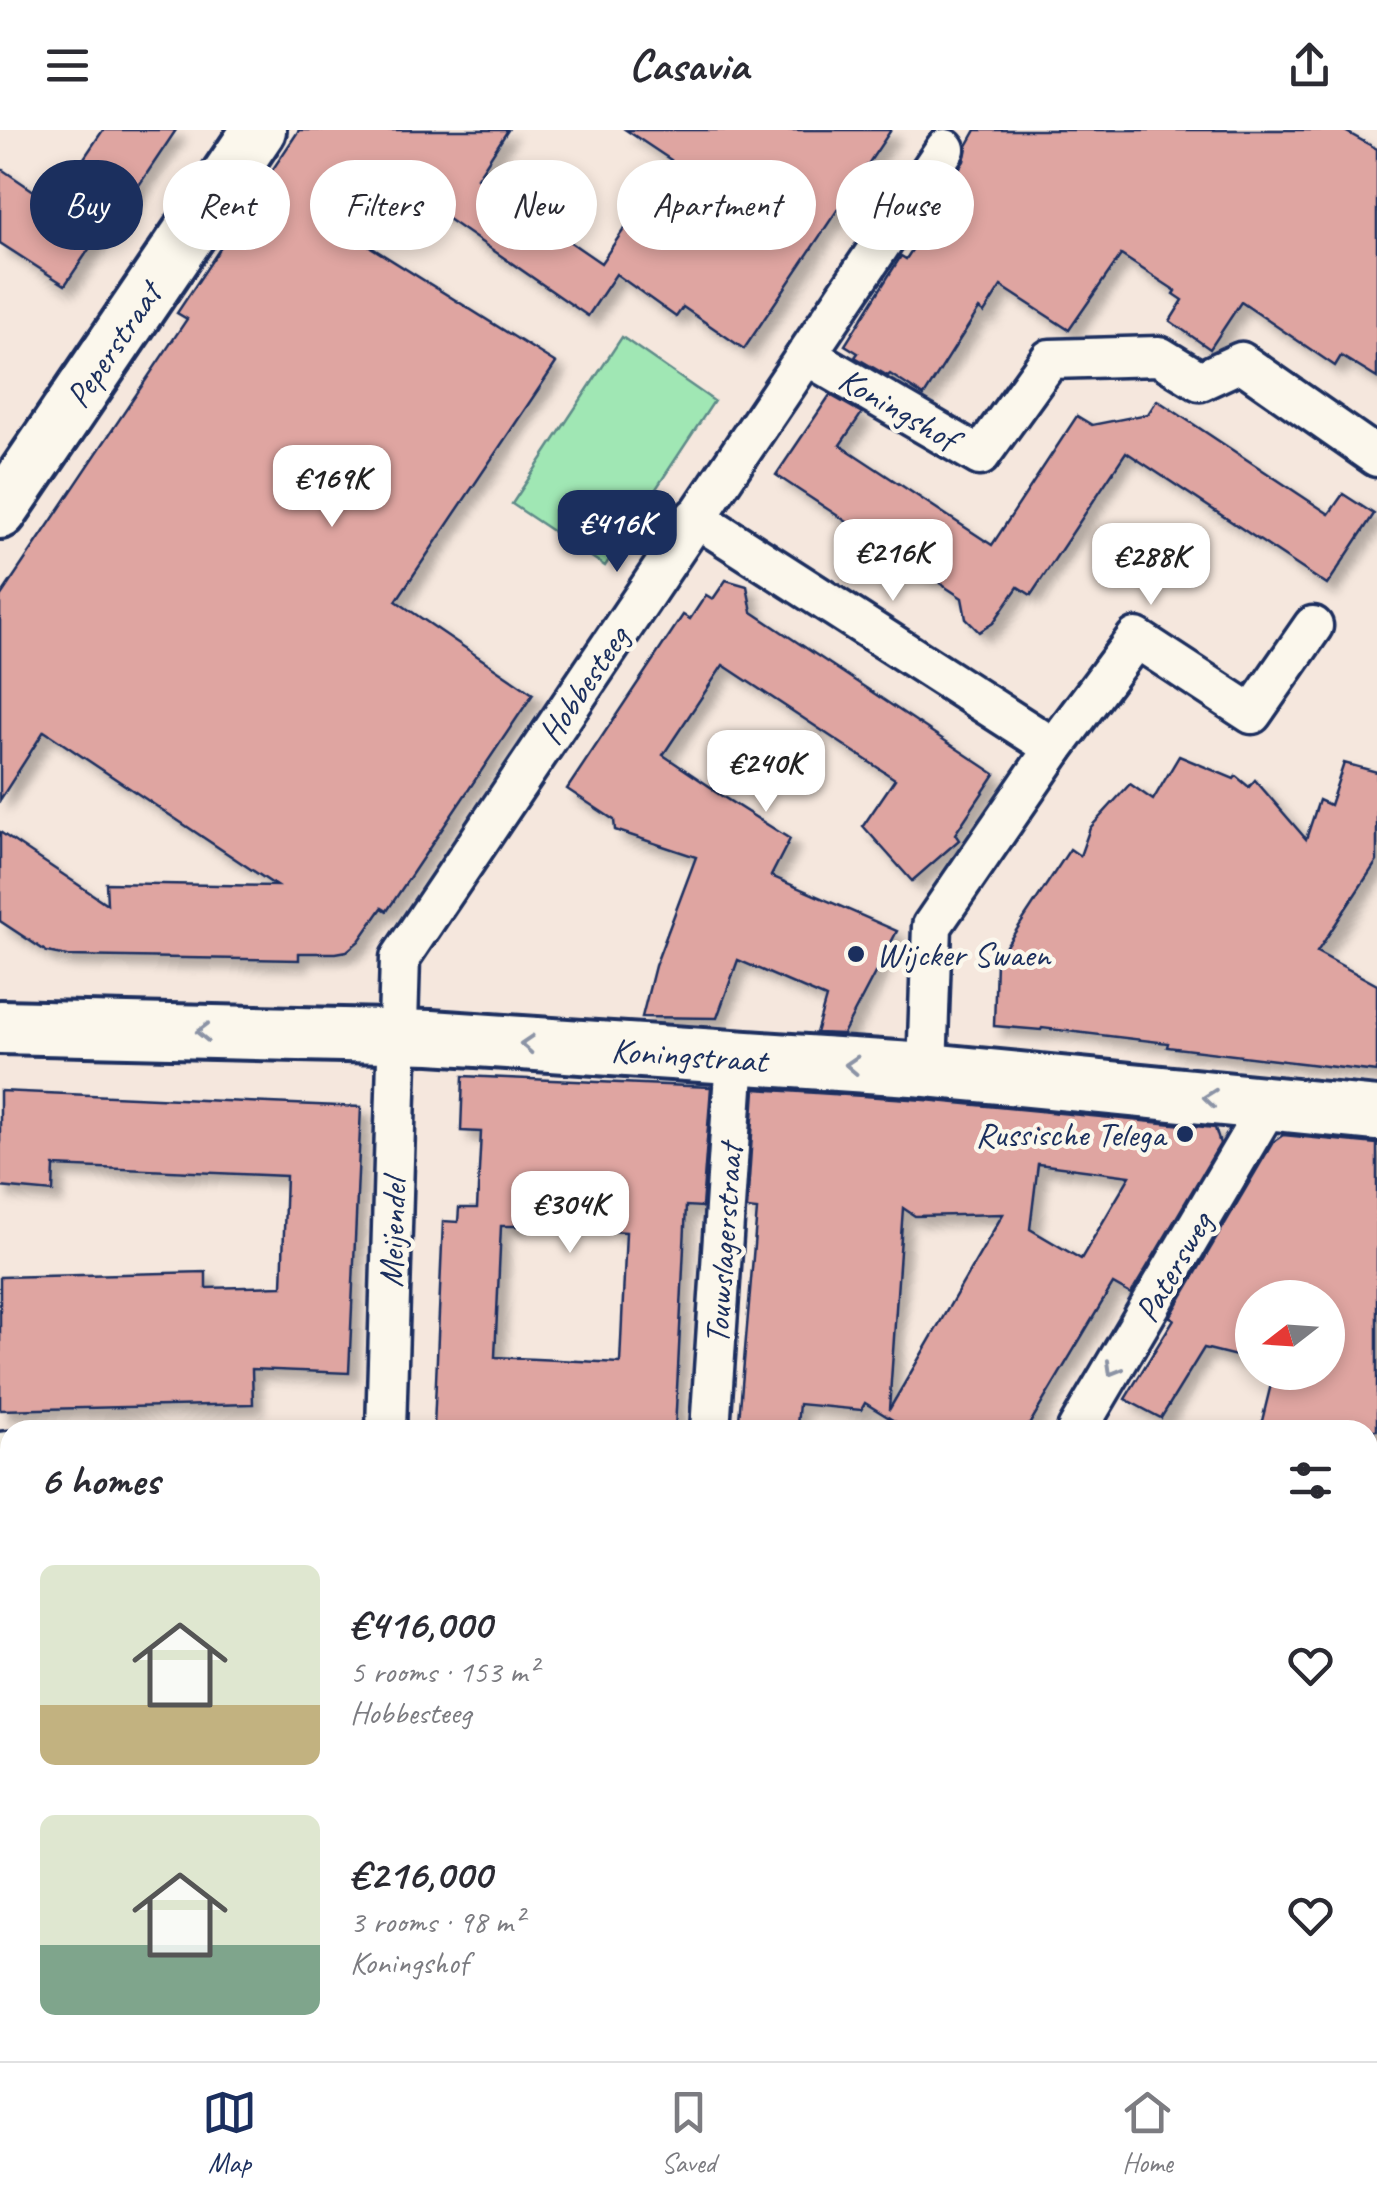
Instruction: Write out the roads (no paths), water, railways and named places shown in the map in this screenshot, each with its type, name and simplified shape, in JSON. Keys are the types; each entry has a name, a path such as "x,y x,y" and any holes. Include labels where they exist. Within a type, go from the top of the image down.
{"street":[{"name":"Peperstraat","path":"0,512 259,130"},
{"name":"Hobbesteeg","path":"398,1036 400,958 945,149"},
{"name":"Koningshof","path":"808,356 980,456 1050,359 1158,356 1200,381 1241,362 1377,457"},
{"path":"696,518 1054,748"},
{"path":"928,1070 932,926 1054,748 1136,638 1252,714 1313,626"},
{"name":"Koningstraat","path":"0,1027 398,1036 928,1070 1377,1114"},
{"name":"Meijendel","path":"386,1420 398,1036"},
{"name":"Touwslagerstraat","path":"711,1420 736,1058"},
{"name":"Patersweg","path":"1084,1420 1269,1104"}],"place":[{"name":"Wijcker Swaen","path":"856,954"},
{"name":"Russische Telega","path":"1185,1134"}]}
